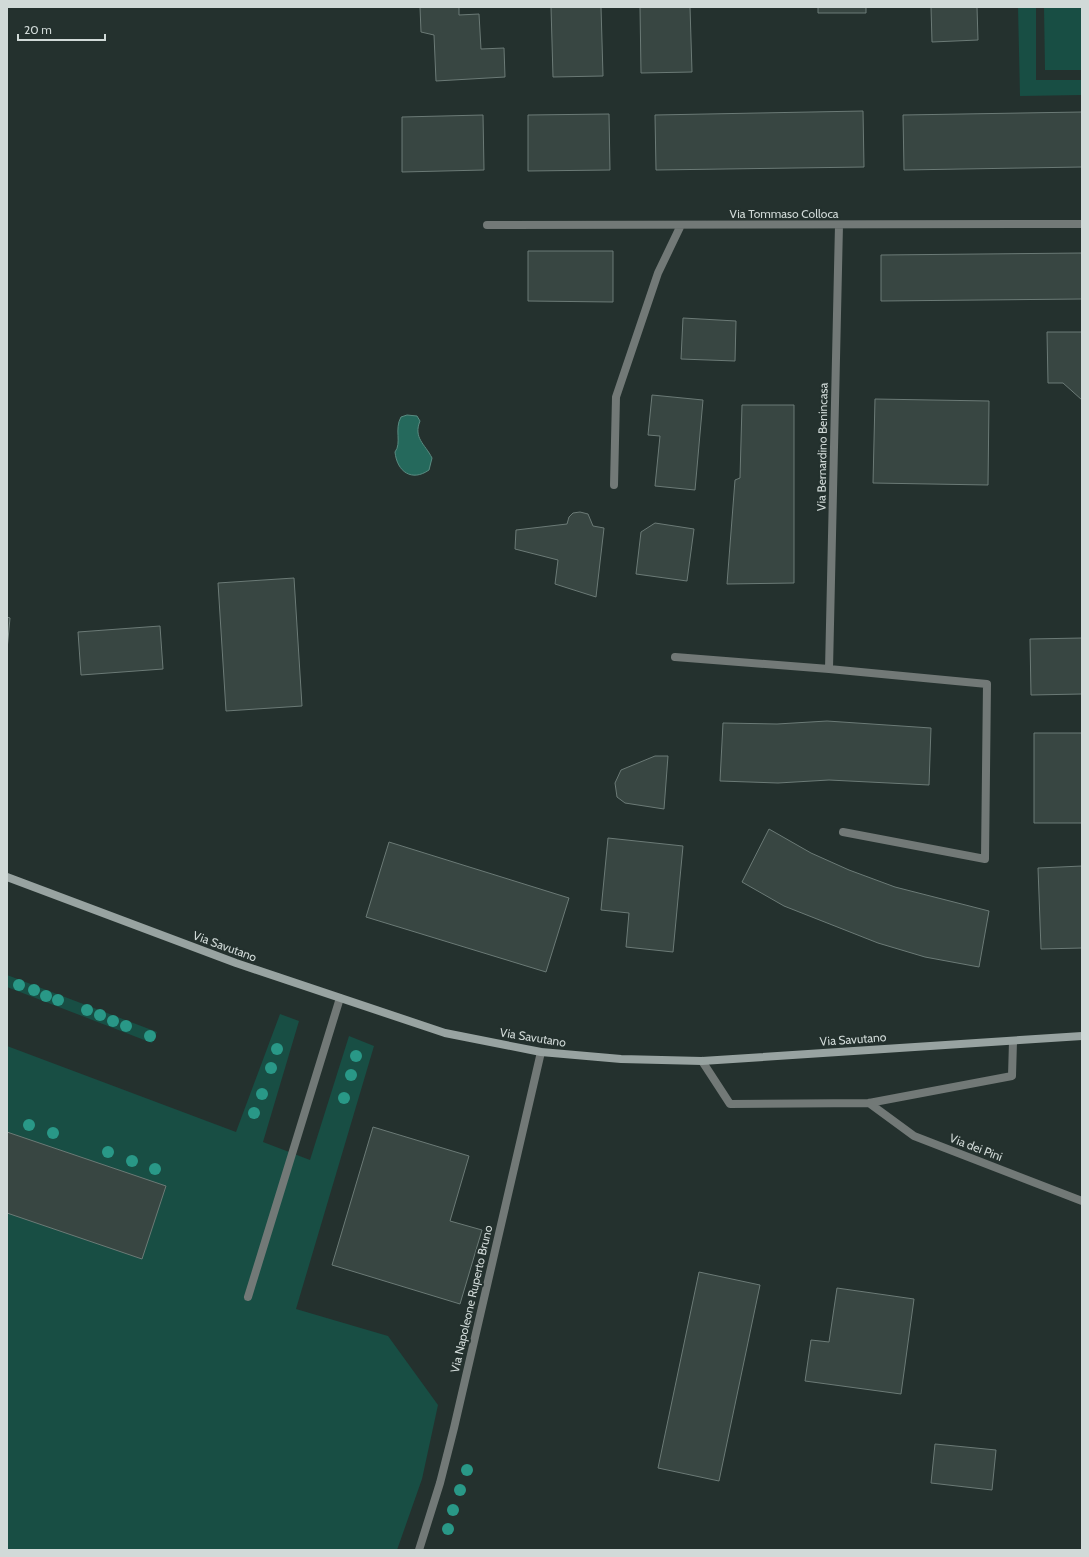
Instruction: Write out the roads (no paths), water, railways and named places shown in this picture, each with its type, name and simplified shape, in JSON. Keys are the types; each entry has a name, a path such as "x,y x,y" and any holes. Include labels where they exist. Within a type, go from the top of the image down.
{"street":[{"name":"Via Tommaso Colloca","path":"487,225 680,226 1082,224"},
{"name":"Via Bernardino Benincasa","path":"829,669 839,225"},
{"path":"614,485 616,397 658,273 680,226"},
{"path":"675,657 829,669 987,684 985,859 843,832"},
{"name":"Via Savutano","path":"7,877 236,963 445,1033 541,1052 621,1059 702,1061 1082,1036"},
{"path":"248,1297 340,998"},
{"path":"702,1061 730,1104 869,1103 1012,1076 1013,1041"},
{"name":"Via Napoleone Ruperto Bruno","path":"419,1550 440,1483 454,1428 541,1052"},
{"name":"Via dei Pini","path":"869,1103 914,1136 1082,1201"}]}
